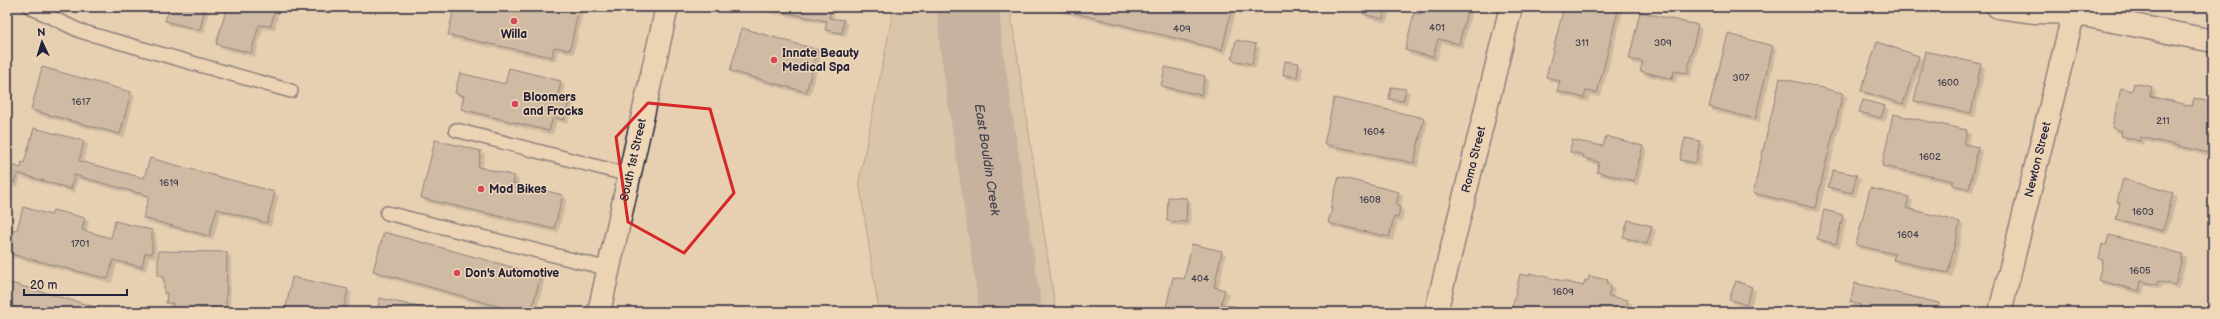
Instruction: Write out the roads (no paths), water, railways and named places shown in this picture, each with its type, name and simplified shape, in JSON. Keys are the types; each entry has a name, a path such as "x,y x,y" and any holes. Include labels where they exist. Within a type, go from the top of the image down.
{"street":[{"name":"South 1st Street","path":"601,312 609,269 667,7"},
{"name":"Roma Street","path":"1436,312 1511,7"},
{"path":"1998,7 2035,12 2074,10 2213,41"},
{"name":"Newton Street","path":"2000,312 2074,10"}],"lane":[{"path":"30,7 80,31 291,90"},
{"path":"456,130 630,175"},
{"path":"387,213 609,269"}],"waterway":[{"name":"East Bouldin Creek","path":"968,7 971,46 1011,312"}],"place":[{"name":"Willa","path":"514,21"},
{"name":"Innate Beauty Medical Spa","path":"774,60"},
{"name":"Bloomers and Frocks","path":"515,104"},
{"name":"Mod Bikes","path":"481,189"},
{"name":"Don's Automotive","path":"457,273"}]}
